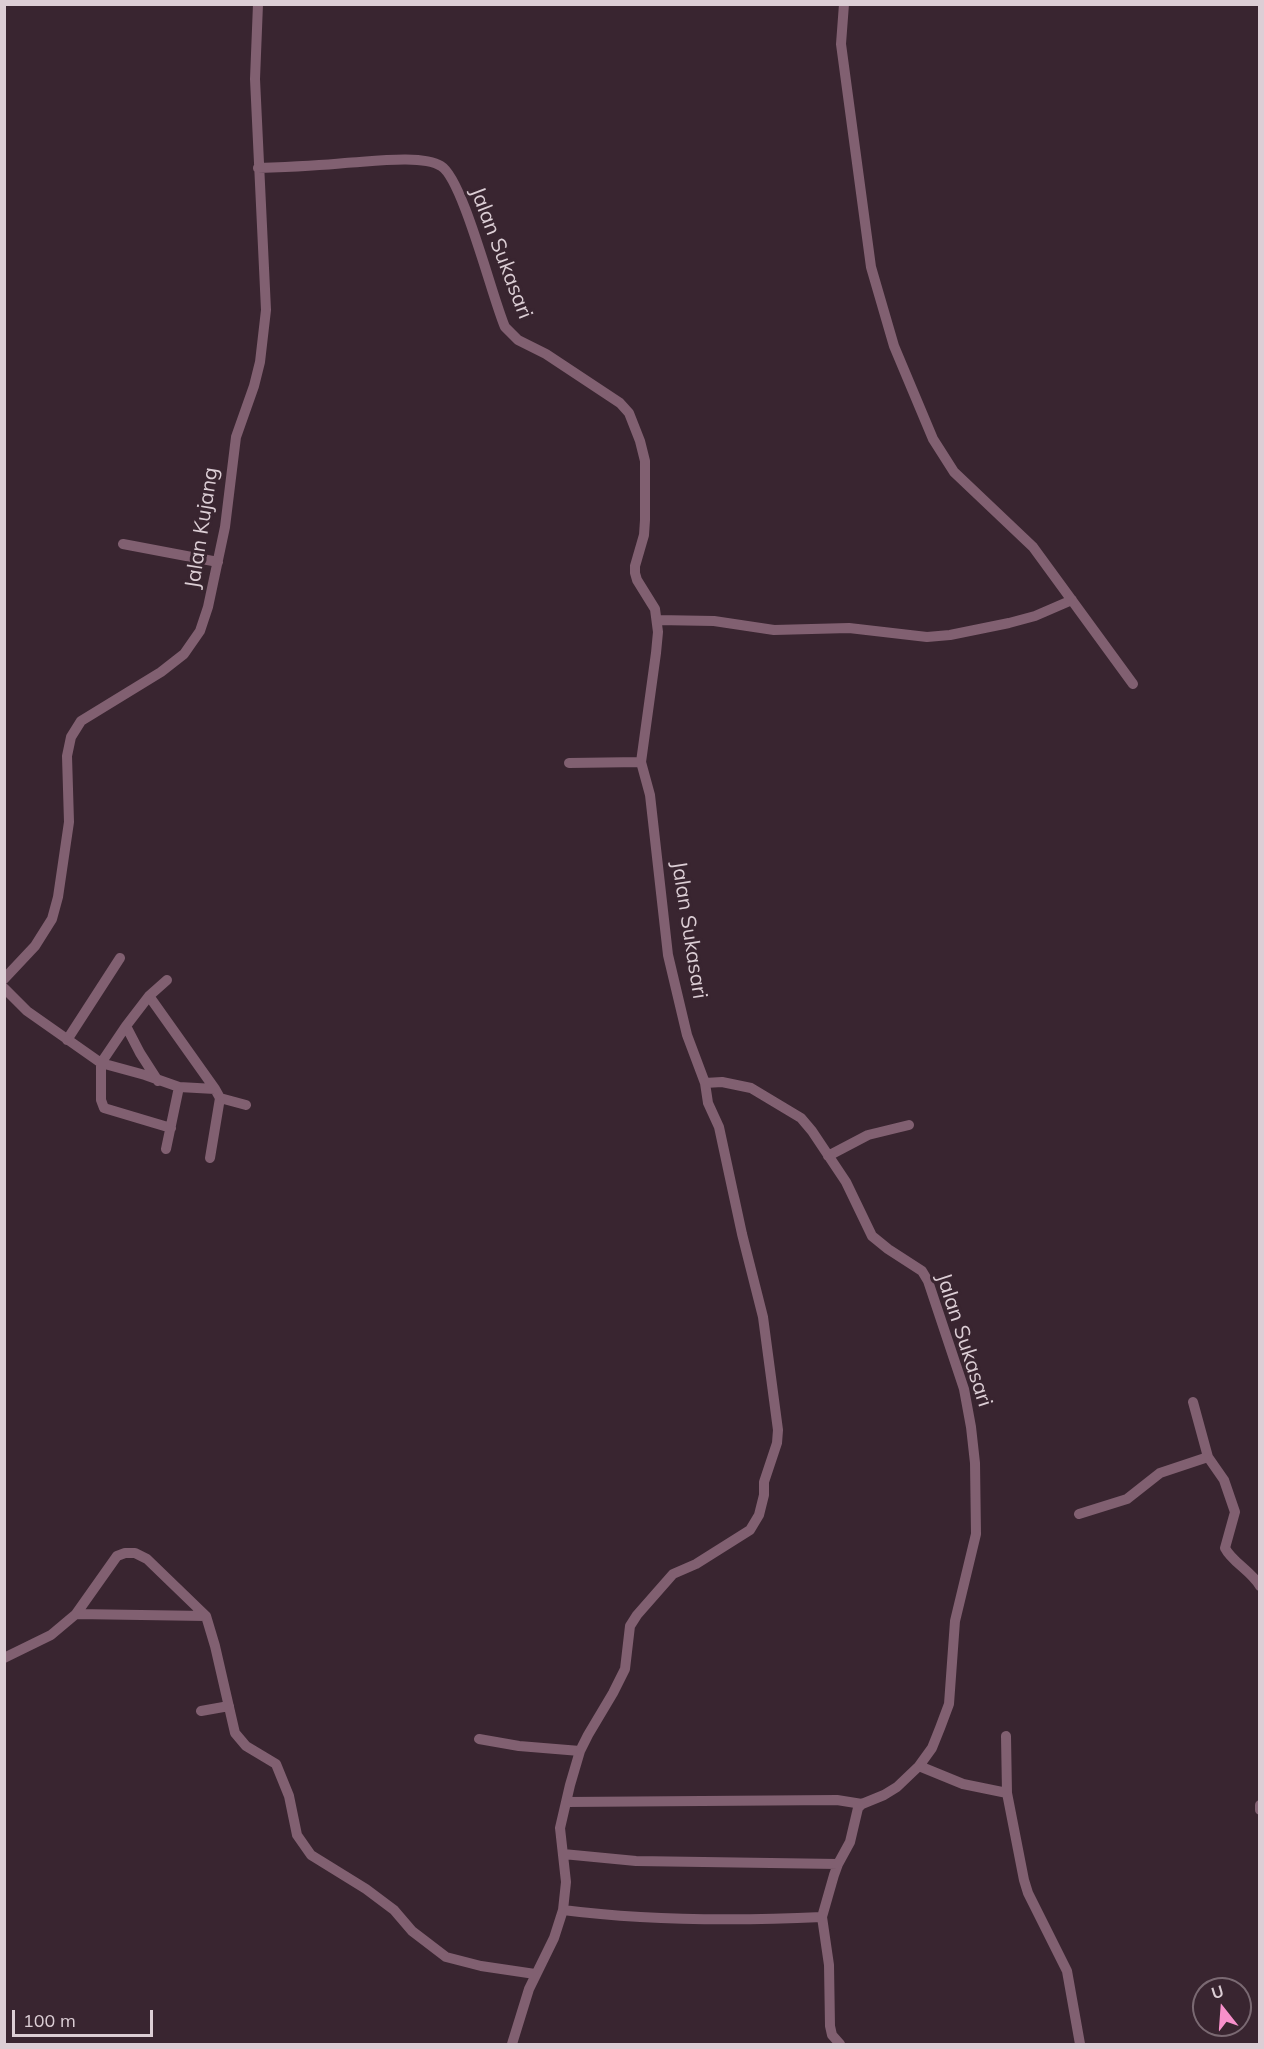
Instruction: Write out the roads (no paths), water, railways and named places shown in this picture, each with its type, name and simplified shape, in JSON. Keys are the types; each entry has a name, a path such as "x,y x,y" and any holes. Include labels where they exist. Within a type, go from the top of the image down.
{"street":[{"name":"Jalan Kujang","path":"4,979 35,946 52,919 69,822 67,756 71,737 81,721 161,672 184,654 200,631 208,607 225,527 236,437 254,386 264,341 266,290 255,79 258,4"},
{"path":"844,4 841,44 871,267 894,346 933,439 954,472 1027,540 1133,684"},
{"name":"Jalan Sukasari","path":"258,168 345,164 382,159 430,161 442,166 458,190 505,327 518,340 546,354 620,403 629,413 640,441 645,461 646,482 644,536 635,573 642,590 652,602 657,620 656,653 641,762 650,795 668,955 687,1035 705,1083 737,1083 751,1088 801,1118 846,1182 872,1236 922,1271 928,1281 964,1389 971,1427 975,1463 976,1534 956,1621 949,1704 932,1748 919,1766 884,1796 862,1804"},
{"path":"123,544 218,562"},
{"path":"657,620 714,621 781,630 849,628 927,637 950,635 1009,623 1035,616 1072,600"},
{"path":"569,763 641,762"},
{"path":"67,1040 120,958"},
{"path":"167,980 149,996 101,1063 101,1100 104,1108 171,1128"},
{"path":"4,988 27,1011 101,1063 145,1075 178,1088 218,1094 246,1105"},
{"path":"149,996 218,1094 210,1158"},
{"path":"126,1026 158,1081"},
{"path":"512,2044 535,1974 554,1938 563,1910 566,1882 560,1828 570,1785 580,1751 625,1669 630,1626 673,1574 696,1564 750,1530 759,1515 764,1495 764,1482 777,1443 778,1430 763,1317 719,1127 708,1103 705,1083"},
{"path":"166,1149 178,1088"},
{"path":"828,1156 868,1136 909,1125"},
{"path":"1193,1402 1208,1457 1224,1480 1234,1512 1225,1548 1247,1569 1260,1586"},
{"path":"1079,1514 1127,1499 1160,1473 1208,1457"},
{"path":"4,1658 51,1635 76,1614 117,1556 135,1553 147,1559 206,1616 235,1733 246,1746 276,1764 289,1796 297,1835 311,1855 366,1889 394,1910 412,1931 446,1957 481,1966 535,1974"},
{"path":"76,1614 206,1616"},
{"path":"201,1711 229,1706"},
{"path":"1006,1736 1007,1793 1024,1880 1028,1893 1067,1971 1080,2044"},
{"path":"479,1739 519,1746 580,1751"},
{"path":"919,1766 963,1784 1007,1793"},
{"path":"567,1802 837,1800 862,1804 855,1815 848,1848 838,1864 822,1917 829,1965 830,2026 832,2035 840,2044"},
{"path":"563,1854 636,1861 838,1864"},
{"path":"563,1910 609,1916 743,1921 822,1917"}]}
